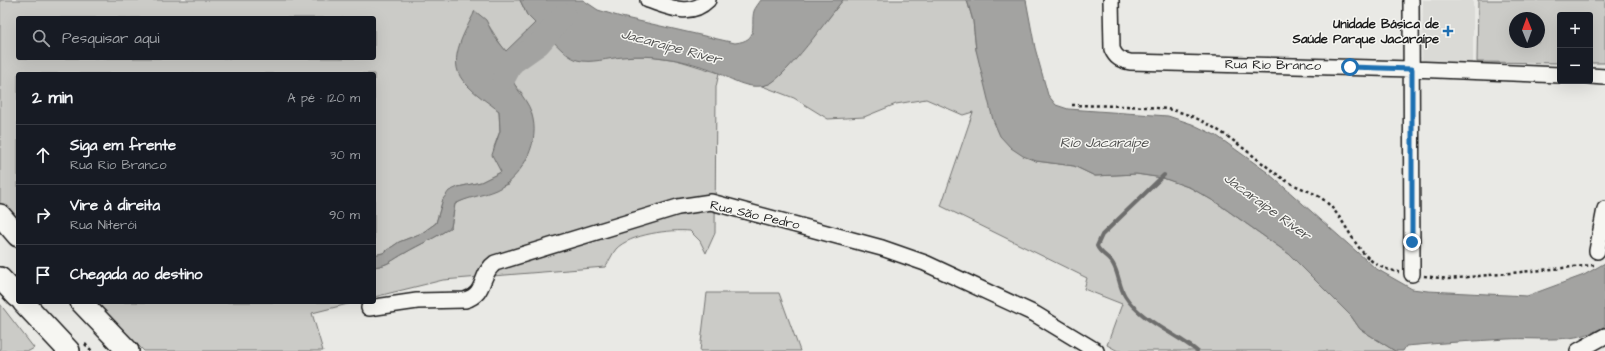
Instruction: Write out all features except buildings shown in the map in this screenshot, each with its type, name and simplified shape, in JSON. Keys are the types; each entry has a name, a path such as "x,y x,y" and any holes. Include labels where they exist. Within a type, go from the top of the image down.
{"main road":[{"path":"0,215 16,234"},
{"path":"0,278 16,295"},
{"path":"25,304 69,351"},
{"path":"83,304 128,351"}],"street":[{"path":"648,0 682,11 697,9 708,1"},
{"name":"Rua Rio Branco","path":"1111,0 1112,49 1116,56 1122,61 1412,69 1557,75"},
{"path":"1411,0 1412,274"},
{"path":"1593,76 1605,77"},
{"name":"Rua São Pedro","path":"369,308 417,301 465,300 472,298 478,294 488,270 495,263 678,207 711,202 882,248 925,263 1035,314 1096,351"},
{"path":"1597,258 1605,209"},
{"path":"1578,351 1605,336"}],"path":[{"path":"1072,105 1167,109 1202,122 1219,131 1287,181 1325,201 1335,212 1357,246 1385,270 1448,279 1597,258"}],"shaded area":[{"path":"0,0 520,0 527,15 535,23 506,52 488,24 474,12 484,98 499,111 500,131 494,147 501,172 481,182 458,187 443,199 436,223 422,233 399,242 383,253 376,255 376,72 16,72 16,219 0,203"},
{"path":"843,0 967,0 973,21 976,50 1036,161 1074,166 1095,176 1136,174 1163,178 1191,188 1217,203 1289,254 1351,316 1360,329 1395,351 1118,351 1107,345 1122,304 1084,289 1087,278 941,206 973,112 963,115 926,99 896,104 864,117 828,119 794,98 762,86 771,83 784,72"},
{"name":"Unidade Básica de Saúde Parque Jacaraípe","path":"1423,0 1473,0 1473,63 1422,63"},
{"path":"1478,0 1605,0 1605,63 1593,63 1593,12 1557,12 1557,63 1477,62"},
{"path":"547,35 588,61 623,56 650,56 677,60 719,73 716,87 715,233 706,253 700,241 690,231 662,232 641,236 622,244 616,249 605,267 443,280 376,297 376,267 390,262 451,227 455,204 508,184 522,93 513,83 510,73 526,52"},
{"path":"707,293 779,293 800,351 700,351"},
{"path":"0,304 34,348 29,351 0,351"},
{"path":"96,304 348,304 312,313 323,351 144,351"}],"water":[{"name":"Jacaraípe River","path":"520,0 583,0 598,10 621,17 735,43 748,39 751,36 754,11 761,0 843,0 786,70 769,84 760,86 743,84 704,67 664,58 633,56 594,61 577,60 564,52 547,36 526,52 510,73 515,85 529,106 533,119 533,140 526,160 520,170 505,185 496,190 455,204 451,227 387,264 376,267 376,255 383,253 399,242 422,233 436,223 443,199 449,191 458,187 481,182 501,172 492,155 500,131 499,111 474,92 460,77 457,68 458,49 475,11 486,20 494,36 506,51 535,23 527,15"},
{"name":"Rio Jacaraípe","path":"967,0 1026,0 1035,48 1048,95 1056,105 1068,109 1168,116 1192,124 1217,136 1267,172 1375,268 1412,289 1527,296 1584,275 1605,263 1605,326 1594,332 1570,338 1507,339 1431,344 1406,346 1403,351 1395,351 1360,329 1351,316 1289,254 1217,203 1191,188 1163,178 1136,174 1095,176 1074,166 1036,161 1023,156 1011,148 1000,136 993,120 976,50 973,21"}],"waterway":[{"path":"504,78 512,63 539,44 564,15"},
{"path":"1164,175 1102,235 1097,246 1098,249 1112,262 1117,272 1123,292 1131,304 1148,319 1197,351"}],"place":[{"name":"Unidade Básica de Saúde Parque Jacaraípe","path":"1448,31"}],"route":[{"path":"1350,67 1412,69 1412,242"}]}
